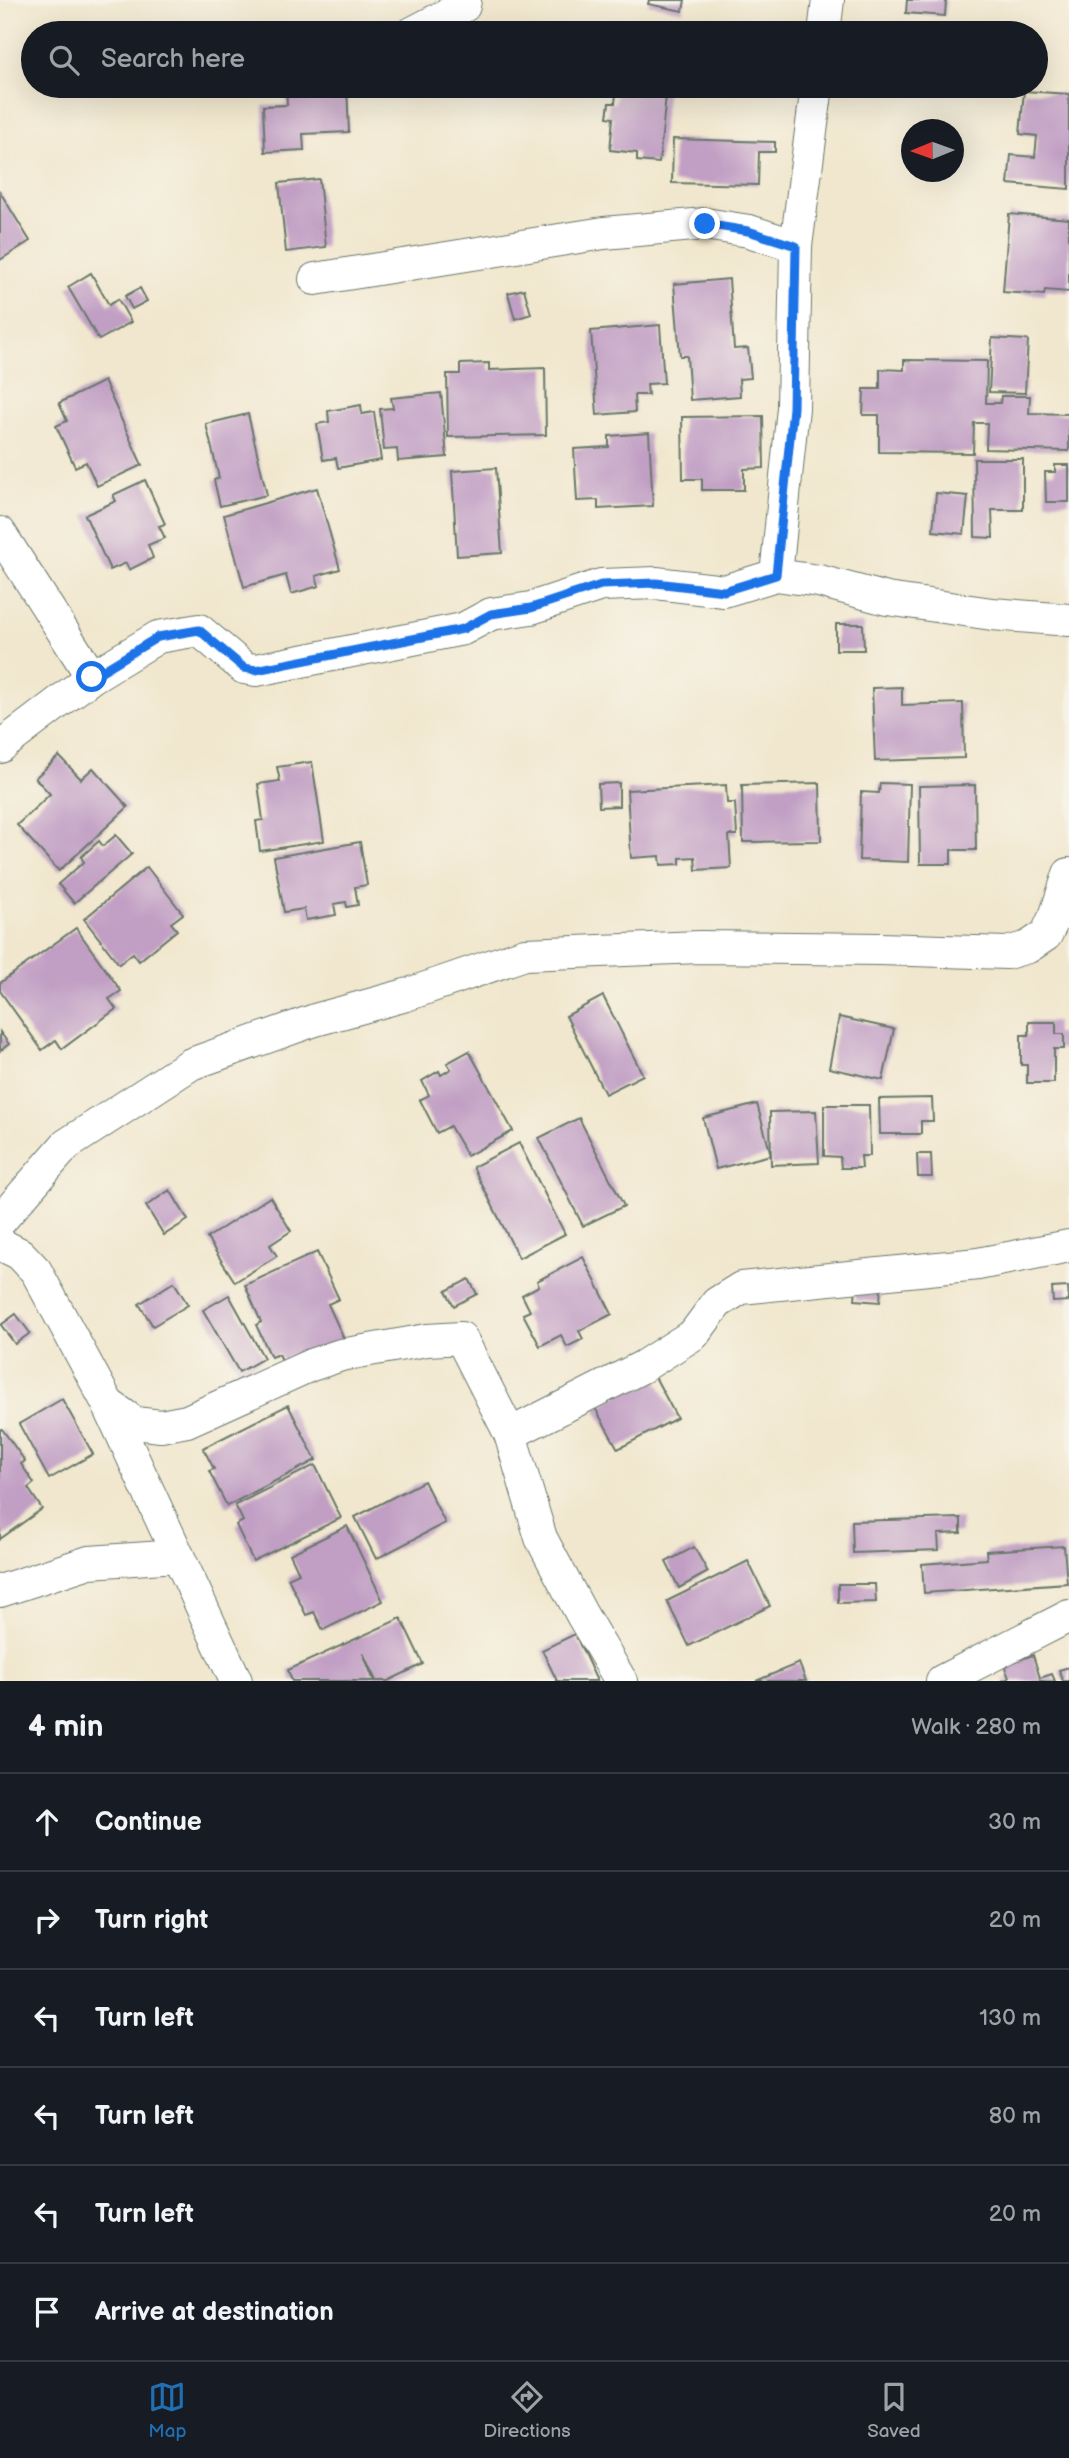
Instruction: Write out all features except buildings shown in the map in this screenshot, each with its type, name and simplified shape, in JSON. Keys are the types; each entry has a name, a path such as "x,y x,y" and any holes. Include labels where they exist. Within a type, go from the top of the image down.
{"street":[{"path":"435,21 464,6 465,0"},
{"path":"825,21 828,0"},
{"path":"776,575 793,408 796,246 815,98"},
{"path":"315,279 604,233 705,224 748,231 796,246"},
{"path":"0,533 92,677"},
{"path":"0,747 92,677 158,637 199,630 244,668 256,670 463,629 491,614 531,608 601,585 656,583 724,591 776,575 819,581 887,599 992,614 1069,620"},
{"path":"0,1222 66,1145 191,1064 315,1020 406,995 525,954 700,947 1007,953 1028,947 1046,935 1069,874"},
{"path":"0,1244 20,1254 36,1271 108,1404 236,1681"},
{"path":"510,1434 642,1367 694,1334 717,1303 741,1287 978,1264 1069,1246"},
{"path":"108,1404 135,1423 162,1426 187,1421 311,1365 341,1355 427,1340 461,1338 510,1434 541,1538 621,1681"},
{"path":"0,1591 89,1562 178,1556"},
{"path":"942,1681 1069,1616"}],"route":[{"path":"92,677 158,637 199,630 244,668 256,670 463,629 491,614 531,608 601,585 656,583 724,591 776,575 793,408 796,246 748,231 705,224"}]}
